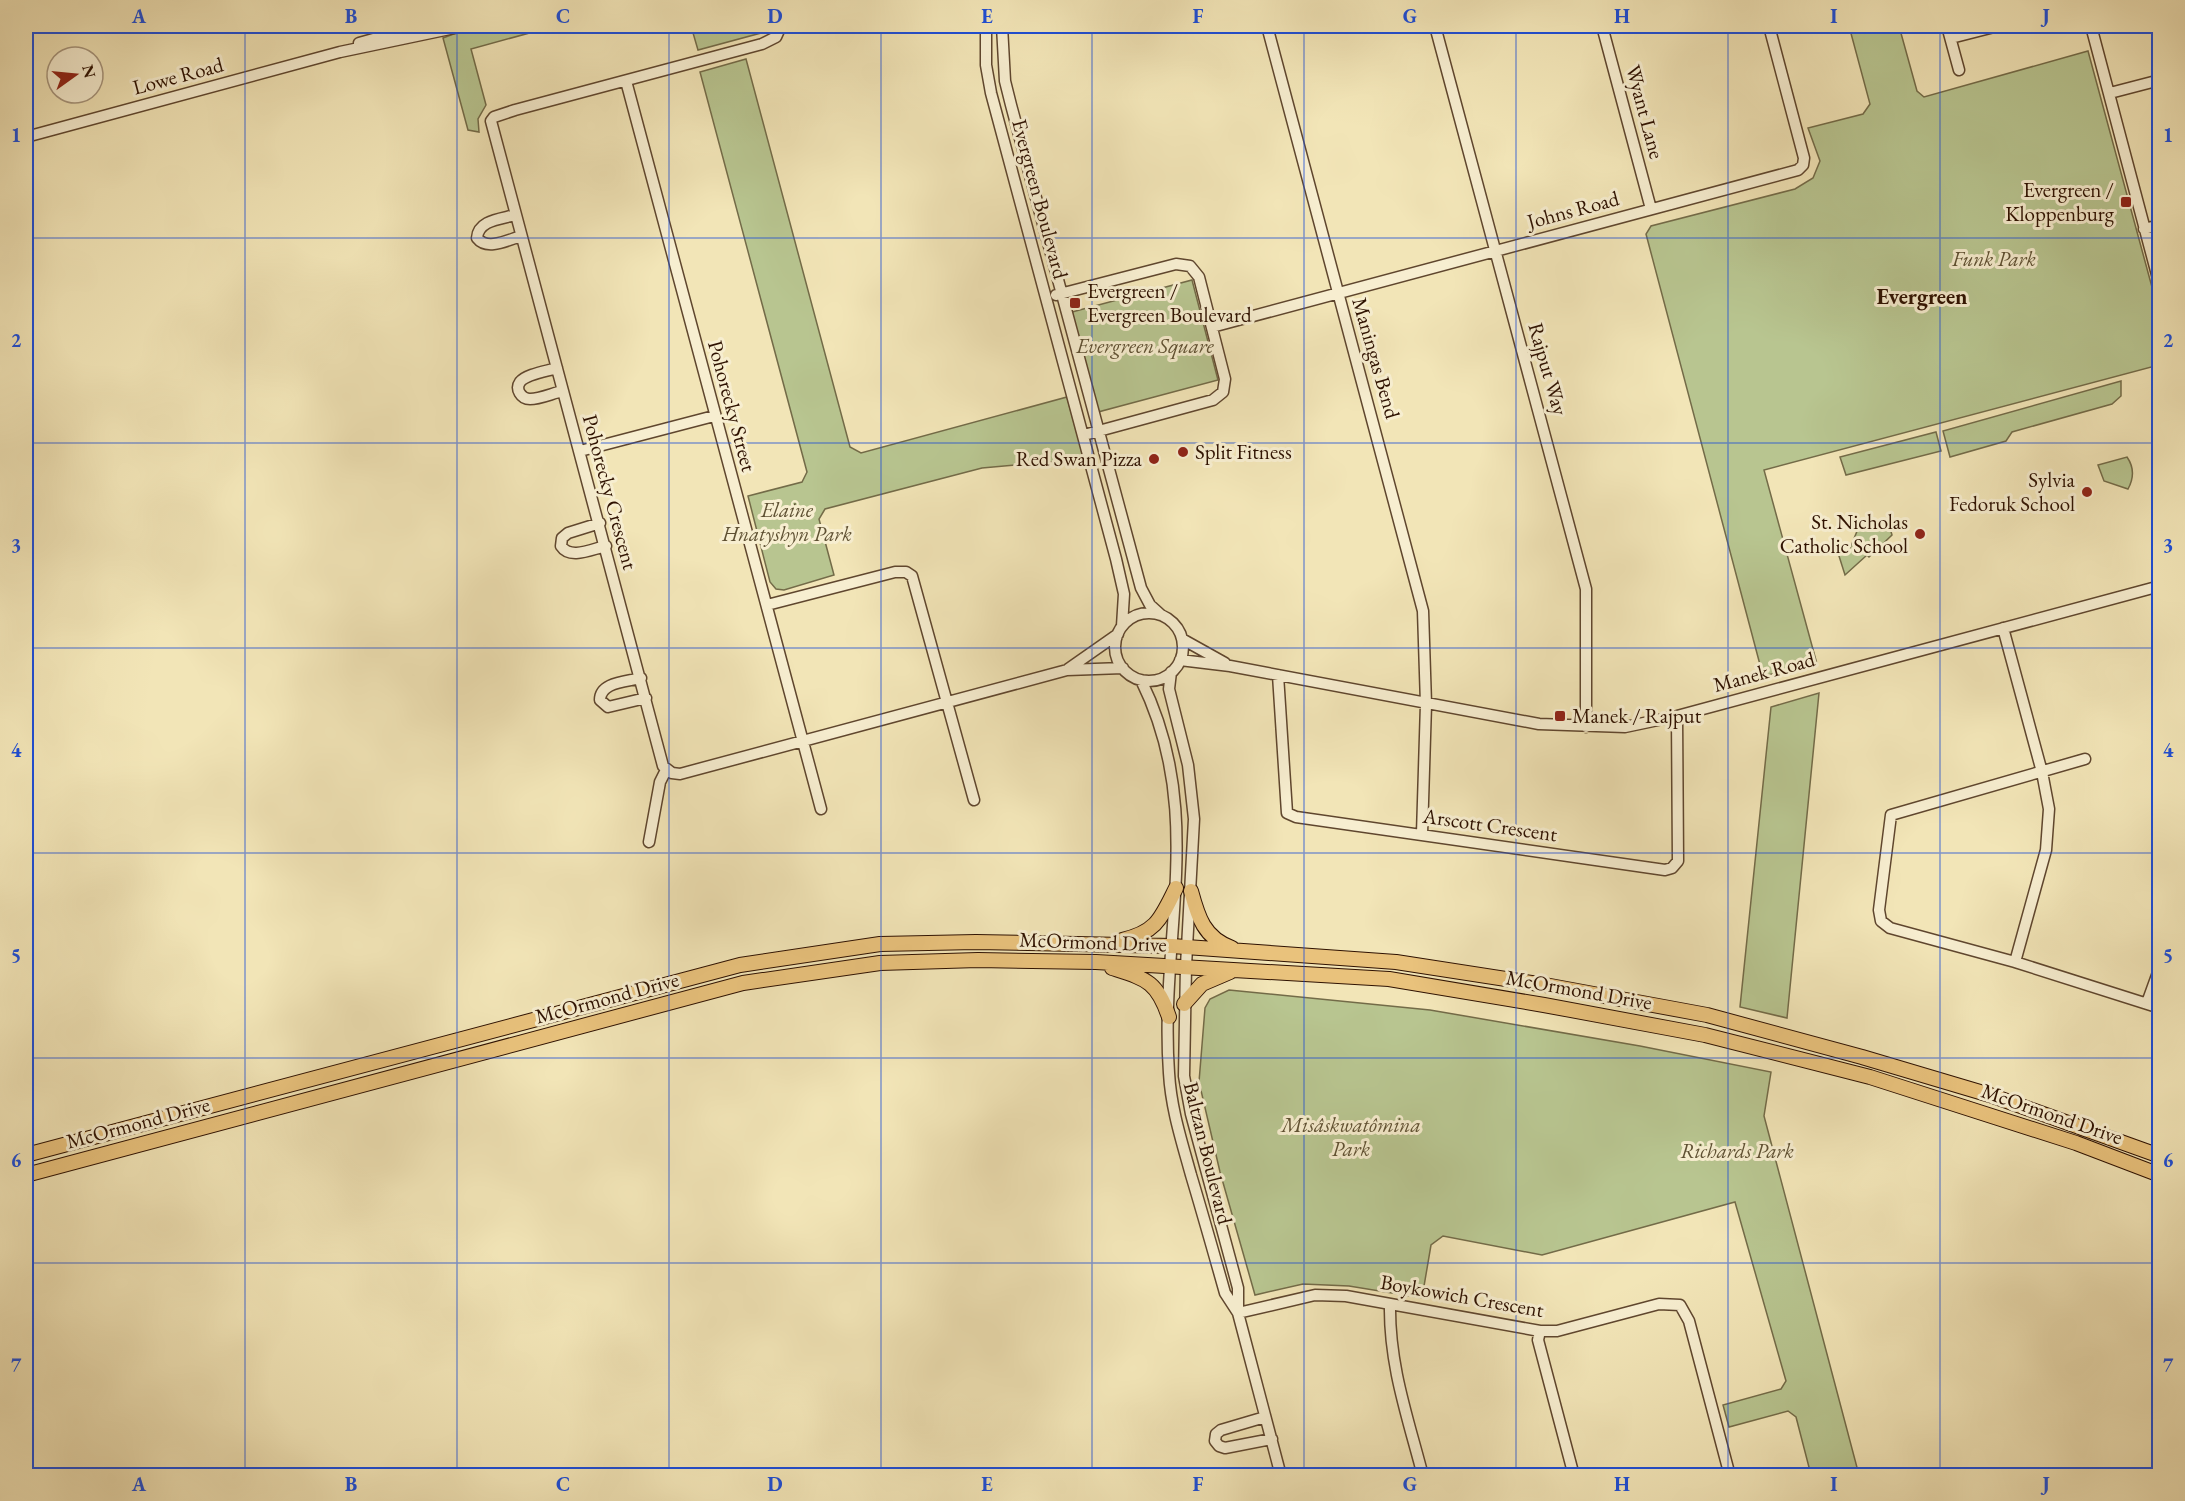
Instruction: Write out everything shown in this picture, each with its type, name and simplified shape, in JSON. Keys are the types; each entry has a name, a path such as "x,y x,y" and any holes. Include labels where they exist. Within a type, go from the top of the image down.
{"main road":[{"path":"1109,943 1138,936 1153,927 1176,888"},
{"path":"1191,891 1206,931 1224,945 1246,952"},
{"name":"McOrmond Drive","path":"26,1155 740,965 880,944 976,942 1109,943 1396,962 1707,1015 1990,1095 2160,1156"},
{"name":"McOrmond Drive","path":"26,1175 743,983 880,963 978,960 1186,966 1389,980 1705,1035 1870,1077 1972,1108 2076,1143 2160,1175"},
{"path":"1096,962 1144,978 1159,993 1169,1017"},
{"path":"1184,1004 1202,984 1235,971"}],"street":[{"name":"Lowe Road","path":"340,52 348,46 420,26"},
{"name":"Lowe Road","path":"26,136 340,52 464,26"},
{"name":"Pohorecky Crescent","path":"666,770 661,762 600,523 493,134 492,120 509,112 762,44 776,37 781,26"},
{"name":"Evergreen Boulevard","path":"986,26 986,64 991,93 1084,435 1124,594 1120,630"},
{"name":"Evergreen Boulevard","path":"1002,26 1005,81 1141,588 1150,605 1161,615"},
{"name":"Maningas Bend","path":"1267,26 1337,294 1418,587 1426,633 1422,834"},
{"name":"Rajput Way","path":"1436,26 1586,589 1586,727"},
{"name":"Wyant Lane","path":"1602,26 1651,209"},
{"name":"Johns Road","path":"1212,327 1798,170 1803,165 1769,26"},
{"path":"1947,26 1959,70"},
{"path":"1951,39 1998,26"},
{"path":"2091,26 2160,286"},
{"path":"2110,93 2160,80"},
{"name":"Pohorecky Street","path":"626,81 821,809"},
{"path":"516,216 484,224 478,229 477,238 482,244 490,245 521,236"},
{"path":"2144,229 2160,225"},
{"path":"1047,298 1184,264 1190,266 1199,277 1225,379 1223,392 1219,396 1084,435"},
{"path":"557,368 523,379 519,384 519,391 522,397 530,399 563,391"},
{"path":"580,452 714,416"},
{"path":"600,523 568,533 562,538 561,546 565,551 573,553 606,546"},
{"path":"767,605 886,574 908,573 916,584 974,800"},
{"name":"Manek Road","path":"1180,660 1230,666 1539,724 1625,727 1677,716 2160,586"},
{"path":"1067,670 1106,645 1140,614 1161,615 1178,628 1182,639 1180,660 1171,672 1162,678 1141,680"},
{"path":"2003,628 2042,772 2049,809 2046,850 2015,962"},
{"path":"1120,630 1115,651 1122,668"},
{"name":"Manek Road","path":"1182,639 1230,666"},
{"path":"649,842 660,782 666,770 680,774 1067,670 1122,668 1141,680 1163,730 1172,772 1177,823 1176,888"},
{"path":"1171,672 1169,689 1188,765 1193,801 1191,891 1179,947"},
{"name":"Arscott Crescent","path":"1278,675 1287,813 1296,817 1665,870 1672,868 1678,861 1677,716"},
{"path":"640,678 605,687 600,693 600,700 608,707 646,698"},
{"path":"2085,759 1899,810 1891,815 1879,910 1881,921 1890,928 2015,962 2160,1008"},
{"name":"Baltzan Boulevard","path":"1176,888 1179,947 1186,966 1182,1058 1187,1096 1238,1288 1238,1313 1281,1476"},
{"name":"Baltzan Boulevard","path":"1179,947 1171,966 1169,1017 1169,1075 1176,1121 1225,1293 1238,1313"},
{"path":"2147,1003 2160,967"},
{"name":"Boykowich Crescent","path":"1238,1313 1315,1295 1346,1296 1540,1331 1557,1331 1659,1304 1680,1305 1689,1321 1730,1476"},
{"path":"1390,1305 1393,1366 1423,1476"},
{"path":"1540,1331 1538,1340 1574,1476"},
{"path":"1265,1417 1221,1430 1216,1434 1215,1441 1219,1446 1225,1448 1272,1439"}],"green space":[{"path":"491,26 555,26 471,49 486,105 478,119 479,132 468,130 443,38 464,30"},
{"path":"691,26 769,26 761,33 698,50"},
{"name":"Funk Park","path":"1849,26 1899,26 1917,91 1924,97 2088,51 2159,313 2159,365 1764,470 1817,664 1763,676 1646,234 1651,226 1795,189 1813,178 1820,161 1808,128 1863,114 1870,104"},
{"name":"Elaine Hnatyshyn Park","path":"746,59 850,447 861,453 1067,397 1084,459 982,468 825,509 819,519 834,575 784,590 776,589 770,582 748,496 802,482 807,472 700,72"},
{"name":"Evergreen Square","path":"1192,280 1218,380 1098,412 1072,312"},
{"path":"2121,381 2121,396 2112,404 2012,432 2006,441 1950,457 1943,431"},
{"path":"1936,432 1941,451 1846,475 1840,457"},
{"path":"2127,457 2132,473 2128,489 2104,481 2098,465"},
{"path":"1888,521 1892,535 1869,557 1867,555 1845,575 1839,556 1850,548 1858,529"},
{"path":"1819,693 1787,1018 1740,1007 1771,707"},
{"name":"Misâskwatômina Park","path":"1229,990 1430,1010 1640,1046 1771,1072 1764,1116 1859,1475 1811,1475 1796,1417 1788,1411 1729,1427 1723,1405 1781,1389 1786,1381 1735,1202 1542,1255 1443,1236 1431,1245 1422,1298 1349,1286 1303,1284 1255,1295 1220,1172 1199,1082 1205,1008 1210,999"}],"place":[{"name":"Evergreen / Kloppenburg","path":"2126,202"},
{"name":"Evergreen / Evergreen Boulevard","path":"1075,303"},
{"name":"Split Fitness","path":"1183,452"},
{"name":"Red Swan Pizza","path":"1154,459"},
{"name":"Sylvia Fedoruk School","path":"2087,492"},
{"name":"St. Nicholas Catholic School","path":"1920,534"},
{"name":"Manek / Rajput","path":"1560,716"}],"district":[{"name":"Evergreen","path":"1922,296"}],"park label":[{"name":"Richards Park","path":"1737,1151"}]}
